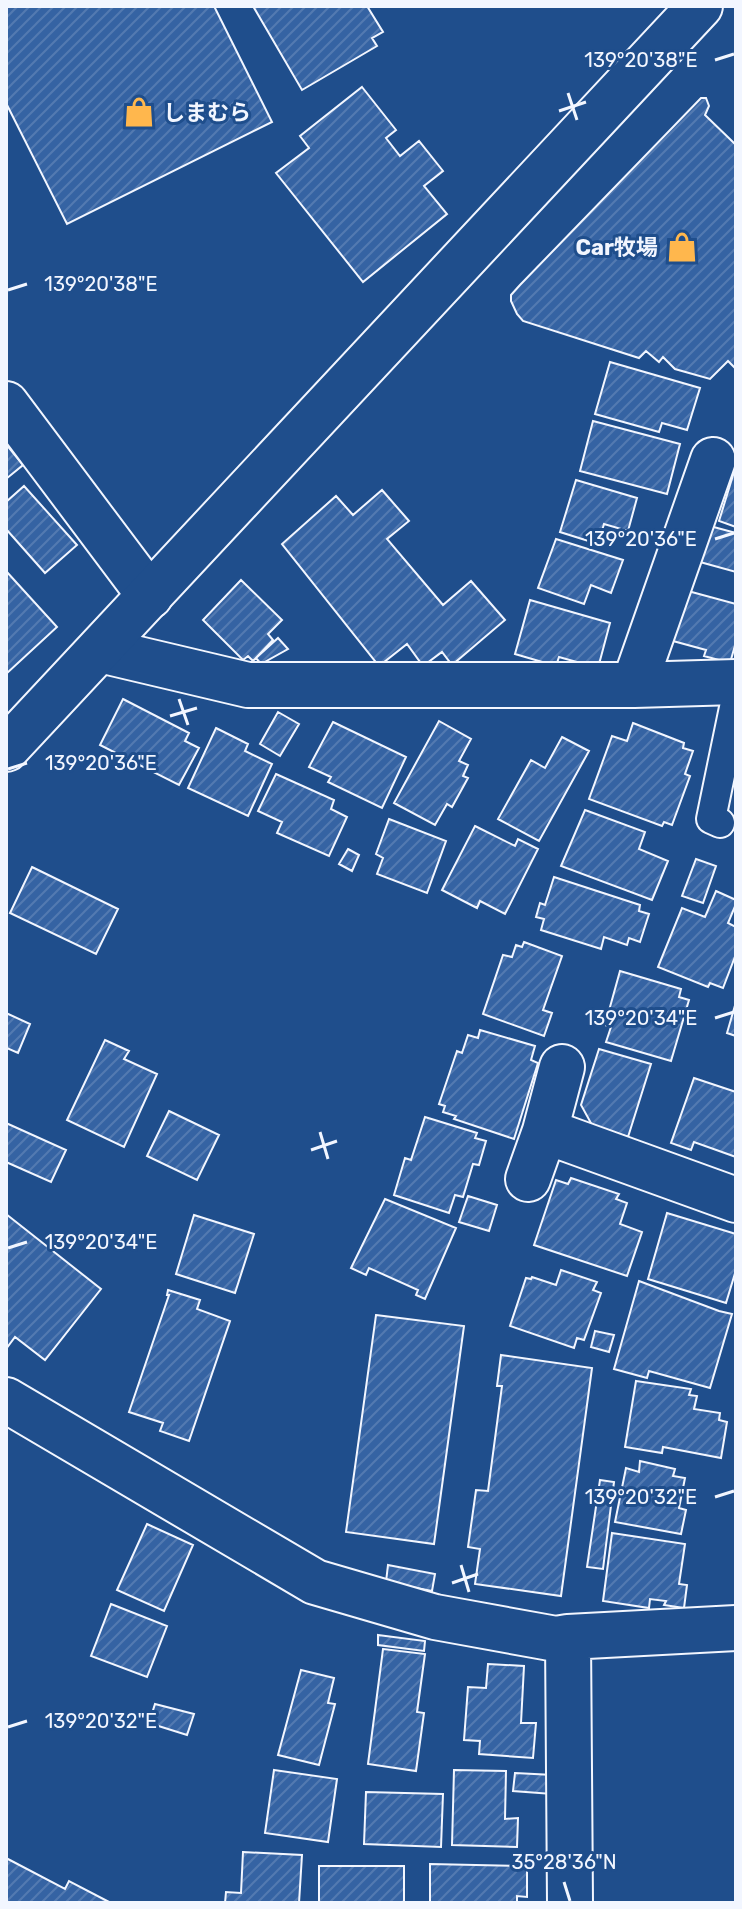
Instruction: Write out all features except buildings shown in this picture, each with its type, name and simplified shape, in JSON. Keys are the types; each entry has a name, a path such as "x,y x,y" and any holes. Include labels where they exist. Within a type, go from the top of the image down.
{"street":[{"path":"6,749 700,6"},
{"path":"6,404 150,596"},
{"path":"634,685 713,460"},
{"path":"100,650 248,685 736,682"},
{"path":"528,1179 562,1067"},
{"path":"545,1131 736,1200"},
{"path":"6,1400 315,1582 435,1617 556,1639 736,1626"},
{"path":"568,1637 570,1903"}],"lane":[{"path":"720,823 711,819 736,698"}],"place":[{"name":"しまむら","path":"139,112"},
{"name":"Car牧場","path":"682,247"}]}
